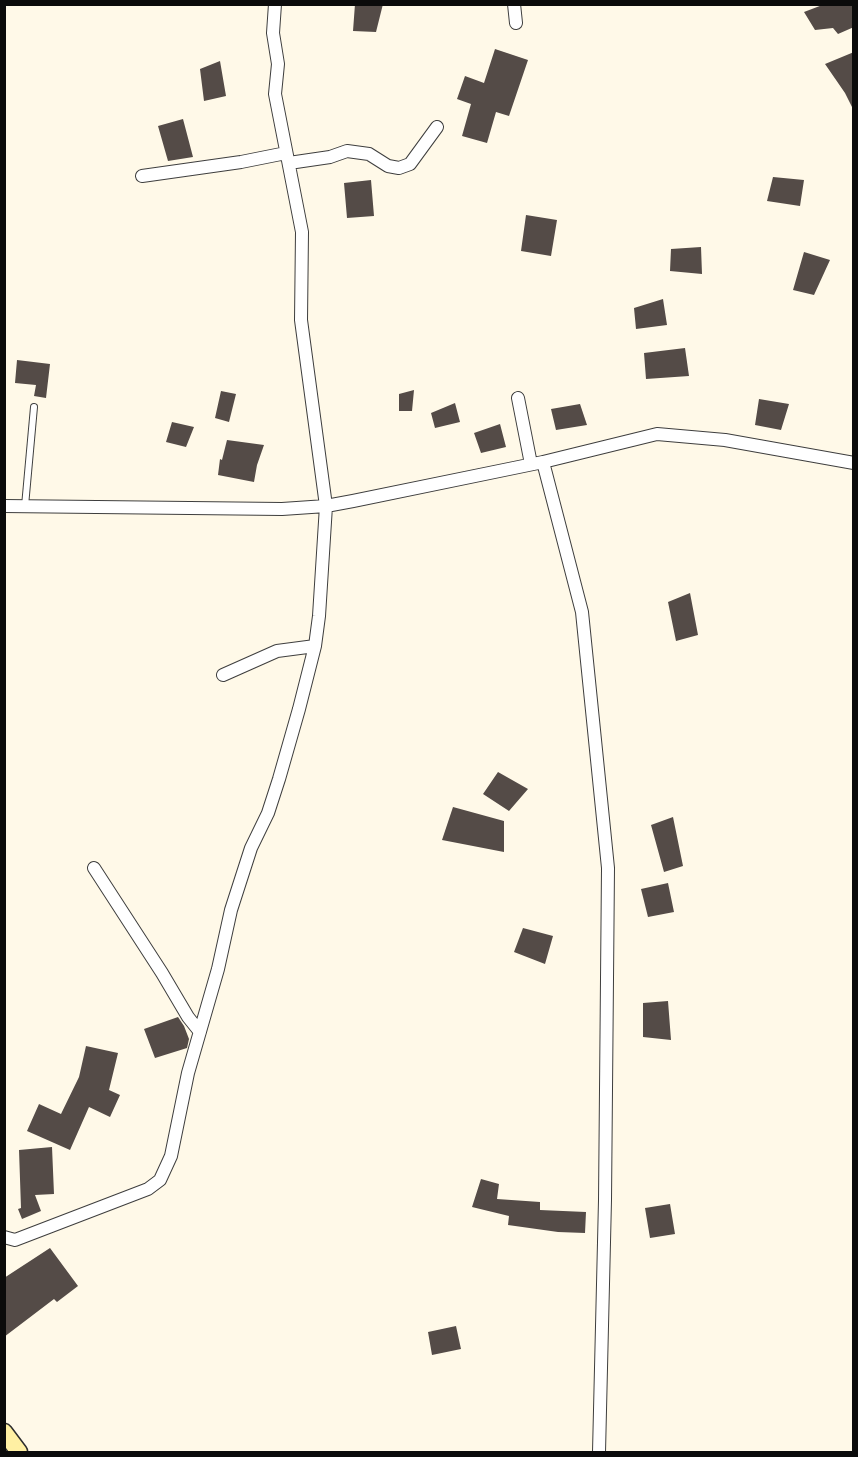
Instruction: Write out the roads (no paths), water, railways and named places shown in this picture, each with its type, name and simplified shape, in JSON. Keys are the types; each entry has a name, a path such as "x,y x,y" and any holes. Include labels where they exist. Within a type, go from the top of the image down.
{"main road":[{"path":"4,1432 19,1452"}],"street":[{"path":"4,1237 15,1240 148,1189 160,1180 171,1156 188,1073 237,889 279,779 315,646 326,506 301,320 303,232 275,94 278,64 273,33 274,4"},
{"path":"514,4 516,23"},
{"path":"142,176 241,162 330,157 347,151 369,154 388,166 399,168 410,164 437,127"},
{"path":"518,398 582,612 608,868 605,1200 599,1452"},
{"path":"4,506 282,509 326,506 537,463 657,434 725,440 854,463"},
{"path":"224,675 277,651 315,646"},
{"path":"94,868 188,1017 200,1032"}],"lane":[{"path":"25,506 34,407"}]}
